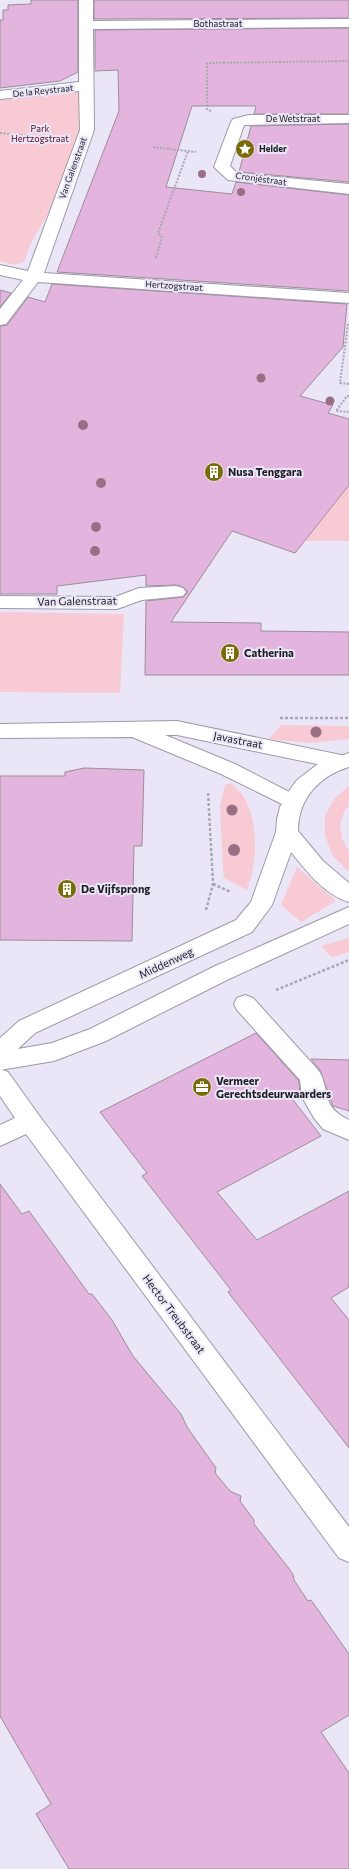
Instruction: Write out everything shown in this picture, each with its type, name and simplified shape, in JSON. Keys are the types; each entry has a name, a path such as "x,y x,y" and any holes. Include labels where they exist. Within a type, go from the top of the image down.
{"street":[{"name":"Van Galenstraat","path":"0,320 34,277 87,130 86,0"},
{"name":"Bothastraat","path":"87,25 349,23"},
{"name":"De la Reystraat","path":"0,95 86,86"},
{"name":"De Wetstraat","path":"238,122 249,120 349,119"},
{"name":"Cronjéstraat","path":"238,122 222,167 233,177 349,189"},
{"name":"Hertzogstraat","path":"0,270 34,277 349,298"},
{"name":"Van Galenstraat","path":"0,602 117,603 139,594 176,592"},
{"name":"Javastraat","path":"0,731 133,730 177,728 345,761"},
{"name":"Javastraat","path":"133,730 228,769 292,802"},
{"path":"292,802 301,788 310,780 345,761"},
{"name":"Middenweg","path":"0,1052 27,1027 244,926 261,905 287,832 288,812 292,802"},
{"path":"287,832 318,871 333,884 349,894"},
{"path":"0,1061 54,1052 98,1035 221,973 349,915"},
{"path":"245,1004 311,1077 314,1097 322,1111 332,1122 349,1131"},
{"name":"Hector Treubstraat","path":"0,1078 30,1121 349,1549"},
{"path":"0,1136 30,1121"}],"path":[{"path":"238,122 207,109 207,63 349,62"},
{"path":"153,147 227,155"},
{"path":"149,285 162,237 158,233 188,151"},
{"path":"349,319 340,383 349,384"},
{"path":"349,396 347,396 336,411 349,412"},
{"path":"280,718 349,718"},
{"path":"208,792 213,884"},
{"path":"325,968 349,960"}],"green space":[{"name":"Park Hertzogstraat","path":"83,90 81,131 67,180 30,245 24,262 14,265 0,261 0,99"},
{"path":"349,485 349,541 305,541"},
{"path":"0,612 124,614 120,693 0,692"},
{"path":"281,725 349,726 349,739 310,743 269,739"},
{"path":"231,783 245,799 253,821 255,844 253,868 247,890 224,878 220,807 225,785"},
{"path":"349,786 349,806 345,810 340,824 342,839 349,851 349,872 333,856 325,836 325,815 335,798"},
{"path":"297,867 336,901 301,922 281,905"},
{"path":"349,938 349,952 332,957 321,946"}],"building":[{"path":"31,0 78,0 78,72 60,81 0,88 0,20 3,20 3,10 8,10 8,5 31,4"},
{"path":"94,0 349,0 349,18 94,19"},
{"path":"349,28 349,114 254,114 256,106 192,106 166,187 232,194 236,182 349,195 349,291 57,272 119,111 118,70 95,71 95,30"},
{"path":"349,124 349,182 239,172 251,126"},
{"path":"52,284 347,304 343,347 300,396 333,405 328,413 349,419 349,485 295,553 232,531 171,622 261,623 261,631 349,632 349,675 145,675 146,601 183,597 188,592 183,587 176,585 146,586 146,575 57,586 57,594 0,594 0,326 7,325 28,297 45,302"},
{"path":"0,290 11,293 0,307"},
{"name":"De Vijfsprong","path":"84,768 144,770 142,846 134,846 132,941 0,940 0,776 65,776 65,772"},
{"path":"256,1033 299,1081 300,1096 287,1092 321,1136 217,1192 257,1240 349,1191 349,1287 331,1298 349,1320 349,1448 228,1292 231,1290 142,1176 147,1173 100,1112"},
{"path":"311,1059 349,1060 349,1111 333,1106 320,1070"},
{"path":"0,1184 22,1214 29,1211 89,1294 92,1294 112,1320 133,1356 181,1414 187,1427 216,1468 215,1473 230,1491 241,1496 240,1501 254,1520 254,1524 293,1574 294,1580 308,1601 311,1600 349,1654 349,1715 321,1732 349,1773 349,1869 69,1869 36,1814 51,1804 0,1716"}],"place":[{"name":"Helder","path":"245,149"},
{"name":"Nusa Tenggara","path":"214,472"},
{"name":"Catherina","path":"230,653"},
{"name":"De Vijfsprong","path":"67,889"},
{"name":"Vermeer Gerechtsdeurwaarders","path":"202,1087"}]}
